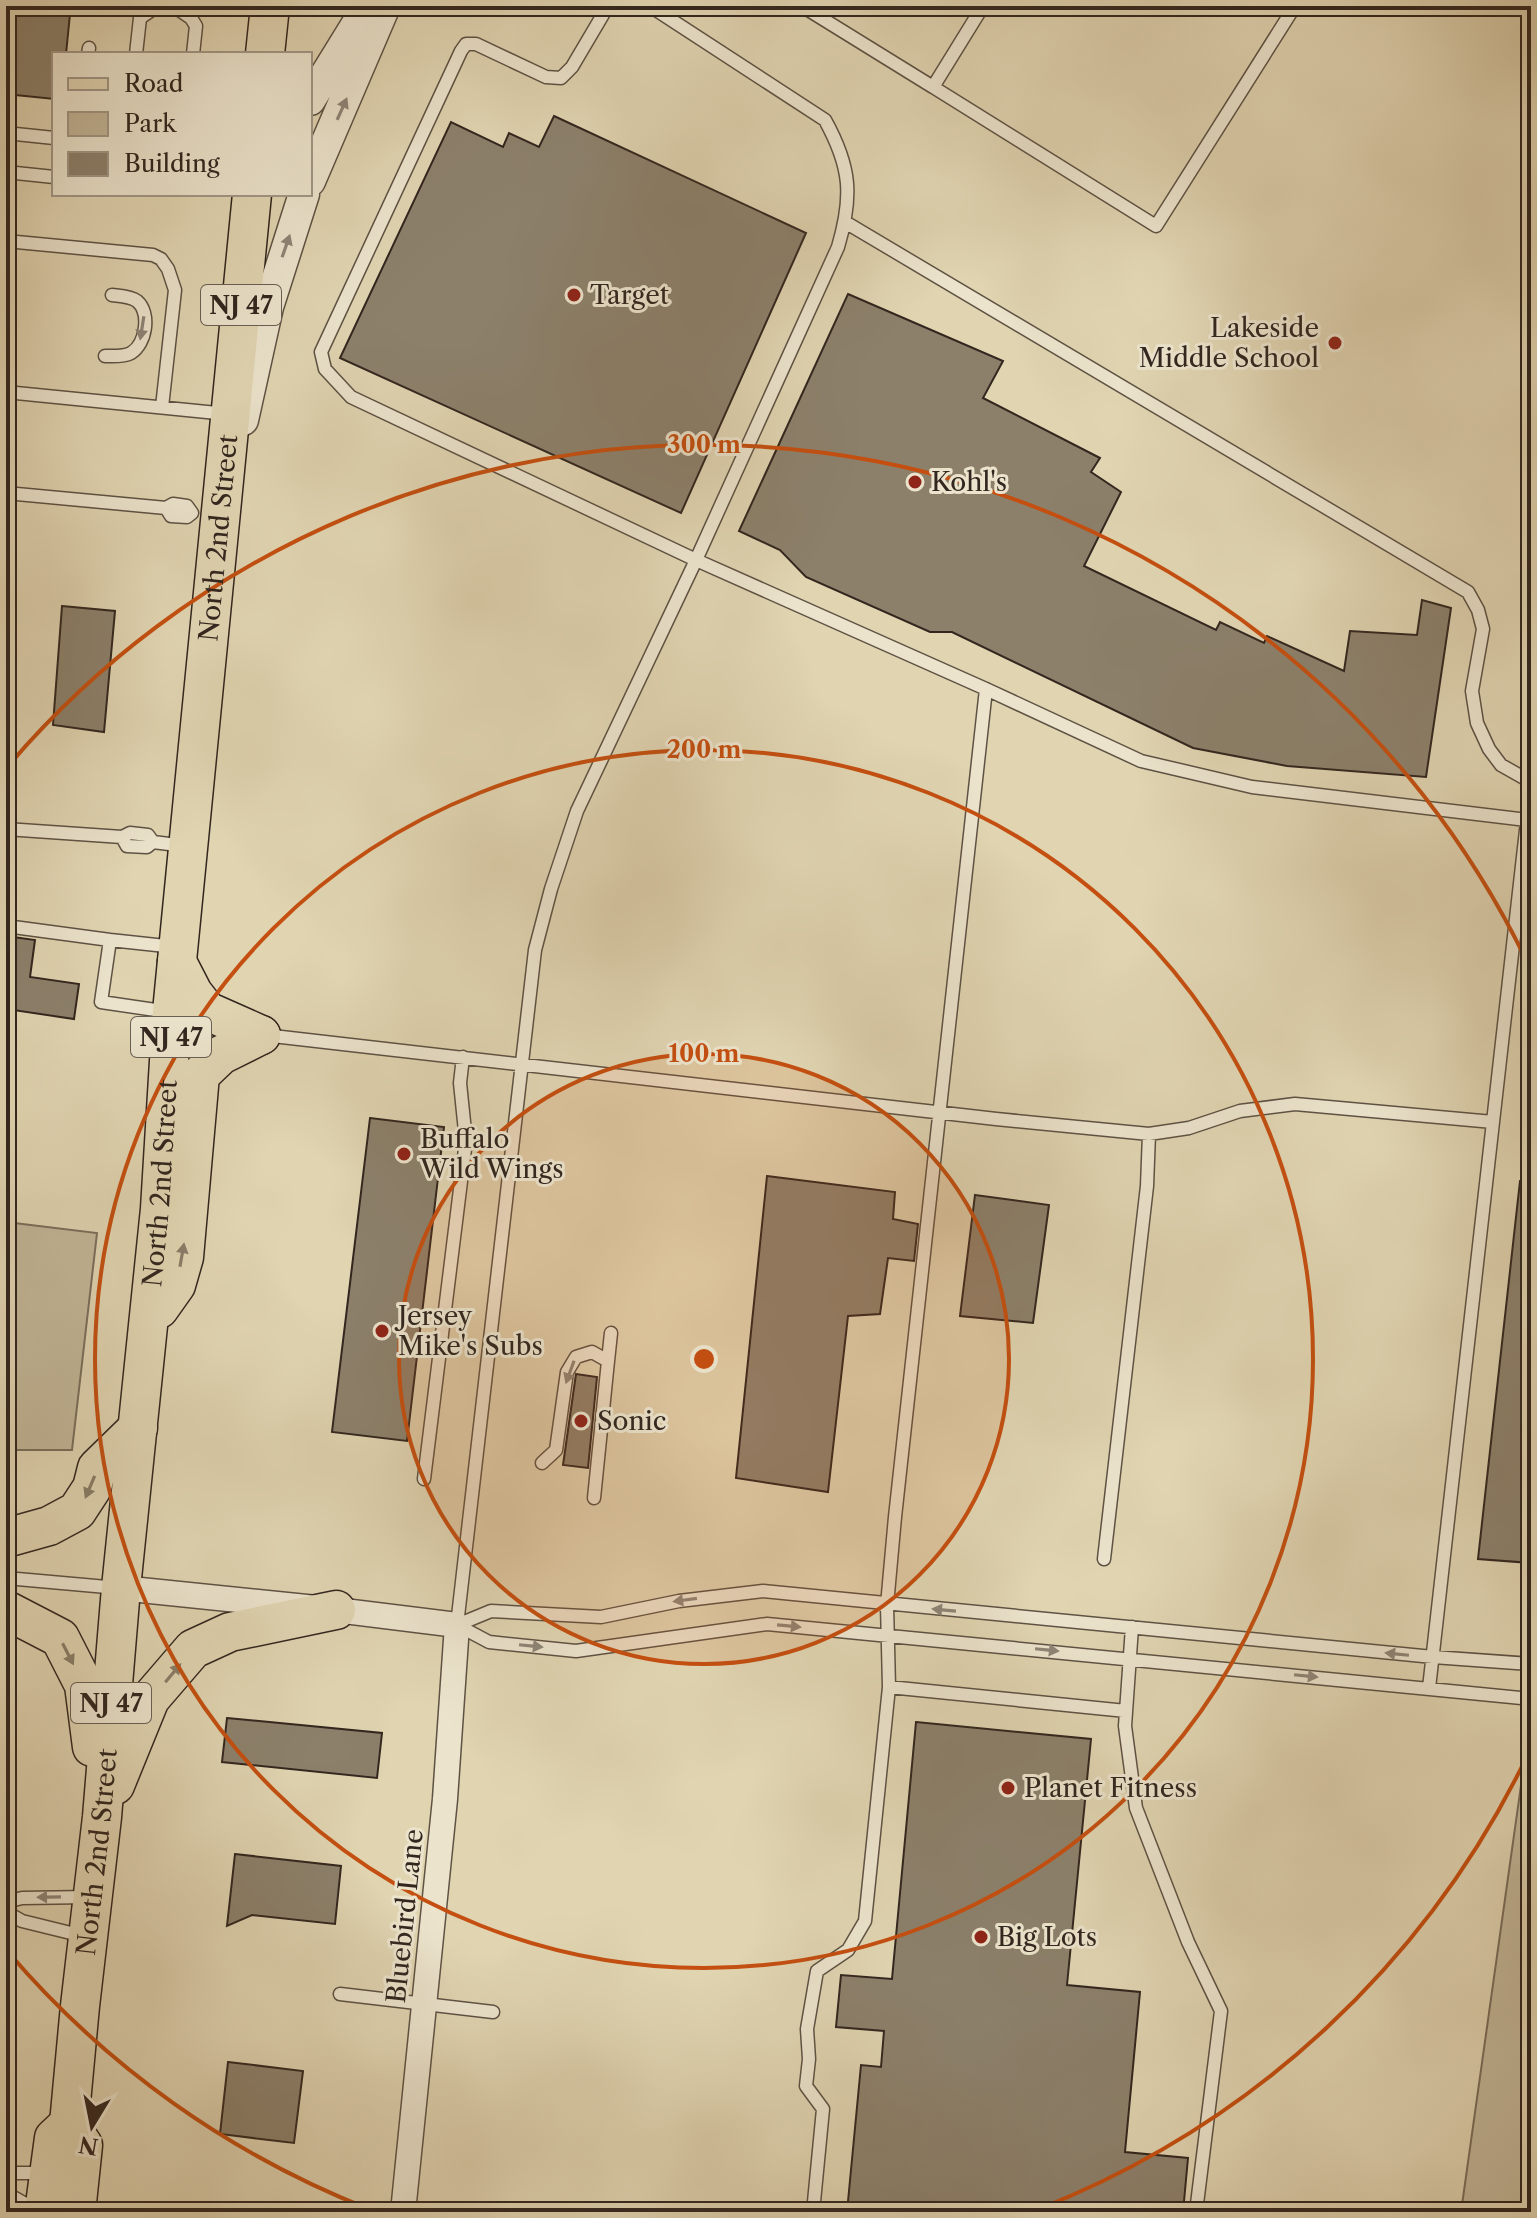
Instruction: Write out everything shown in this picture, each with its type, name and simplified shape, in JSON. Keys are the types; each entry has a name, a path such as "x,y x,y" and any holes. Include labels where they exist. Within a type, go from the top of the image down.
{"main road":[{"path":"265,52 270,6"},
{"name":"North 2nd Street","path":"76,2212 83,2145 69,2124 102,1817 121,1588 160,1209 178,955 171,844 226,454 252,196"},
{"path":"178,955 193,993 207,1011 261,1035"},
{"path":"149,1324 176,1285 184,1257 200,1075 221,1055 261,1035"},
{"path":"6,1538 49,1526 77,1511 92,1488 97,1468 138,1428"},
{"path":"6,1610 60,1638 84,1685 102,1817"},
{"path":"102,1817 150,1699 193,1649 230,1632 336,1610"},
{"name":"North 2nd Street","path":"42,2212 54,2138 69,2124"}],"street":[{"path":"312,97 368,6"},
{"path":"312,176 385,6"},
{"path":"226,454 246,413 268,307 303,196"},
{"path":"121,1588 457,1625"},
{"name":"Bluebird Lane","path":"403,2212 445,1799 457,1625"}],"lane":[{"path":"608,6 572,67 561,78 546,77 476,44 466,44 321,352 325,369 351,397 696,560 1141,761 1252,787 1527,820"},
{"path":"457,1625 535,950 551,889 577,811 696,560 838,247 849,197 840,148 825,120 650,6"},
{"path":"802,6 1156,226 1295,6"},
{"path":"933,87 983,6"},
{"path":"136,52 140,18 156,7 178,9 191,18 196,26 193,52"},
{"path":"6,133 52,138"},
{"path":"6,172 52,177"},
{"path":"845,222 1468,592 1478,610 1483,629 1472,691 1477,723 1489,749 1501,765 1531,784 1429,1688"},
{"path":"6,241 153,255 161,259 175,290 162,407"},
{"path":"105,356 129,354 137,347 146,324 140,304 133,298 112,295"},
{"path":"6,392 230,414"},
{"path":"6,493 166,508"},
{"path":"813,2212 823,2109 806,2086 807,2029 817,1971 848,1950 865,1921 889,1687 887,1605 986,689"},
{"path":"6,829 122,837 130,833 148,835 171,844"},
{"path":"6,926 110,940 178,955"},
{"path":"110,940 101,1002 172,1012"},
{"path":"261,1035 1149,1134 1189,1128 1240,1111 1295,1104 1493,1122"},
{"path":"424,1479 466,1141 460,1083 463,1057"},
{"path":"1104,1559 1147,1186 1149,1134"},
{"path":"594,1498 611,1333"},
{"path":"542,1463 556,1450 567,1372 576,1357 592,1352 608,1361"},
{"path":"6,1578 121,1588"},
{"path":"457,1625 491,1611 601,1617 679,1601 763,1591 1531,1664"},
{"path":"457,1625 489,1642 576,1651 767,1624 1531,1699"},
{"path":"1132,1627 1125,1726 1136,1808 1188,1942 1221,2011 1196,2212"},
{"path":"889,1687 1126,1711"},
{"path":"6,1902 22,1898 93,1897"},
{"path":"6,1912 22,1921 87,1937"},
{"path":"340,1994 493,2012"},
{"path":"6,2173 49,2173"},
{"path":"6,2193 42,2212"}],"green space":[{"path":"6,1222 97,1233 72,1450 6,1450"},
{"path":"1524,1764 1531,1765 1531,2212 1461,2212"}],"building":[{"path":"6,8 70,14 66,52 52,52 52,99 6,94"},
{"name":"Target","path":"554,116 806,233 681,513 340,358 451,122 503,147 509,133 539,147"},
{"path":"848,294 1003,361 983,398 1100,458 1091,472 1121,492 1084,566 1216,630 1220,622 1264,643 1267,636 1344,671 1350,631 1417,635 1422,600 1451,608 1426,777 1287,766 1193,748 952,632 930,632 806,577 780,550 739,531"},
{"path":"62,606 115,611 104,732 53,725"},
{"path":"6,936 35,940 30,977 79,984 74,1019 6,1009"},
{"path":"370,1118 444,1127 407,1441 332,1432"},
{"path":"767,1176 895,1192 893,1219 918,1224 914,1261 888,1258 880,1314 848,1316 828,1492 736,1478"},
{"path":"1520,1181 1531,1181 1531,1563 1478,1559"},
{"path":"975,1195 1049,1205 1033,1323 960,1316"},
{"name":"Sonic","path":"576,1374 597,1377 588,1468 563,1465"},
{"path":"227,1718 382,1733 377,1778 222,1762"},
{"path":"916,1722 1091,1739 1067,1985 1140,1992 1125,2152 1188,2158 1183,2212 847,2212 861,2065 881,2067 884,2031 836,2027 841,1975 892,1979"},
{"path":"235,1854 341,1866 335,1924 252,1915 227,1926"},
{"path":"228,2062 303,2071 294,2143 220,2134"}],"place":[{"name":"Target","path":"574,295"},
{"name":"Lakeside Middle School","path":"1335,343"},
{"name":"Kohl's","path":"915,482"},
{"name":"Buffalo Wild Wings","path":"404,1154"},
{"name":"Jersey Mike's Subs","path":"382,1331"},
{"name":"Sonic","path":"581,1421"},
{"name":"Planet Fitness","path":"1008,1788"},
{"name":"Big Lots","path":"981,1937"}]}
